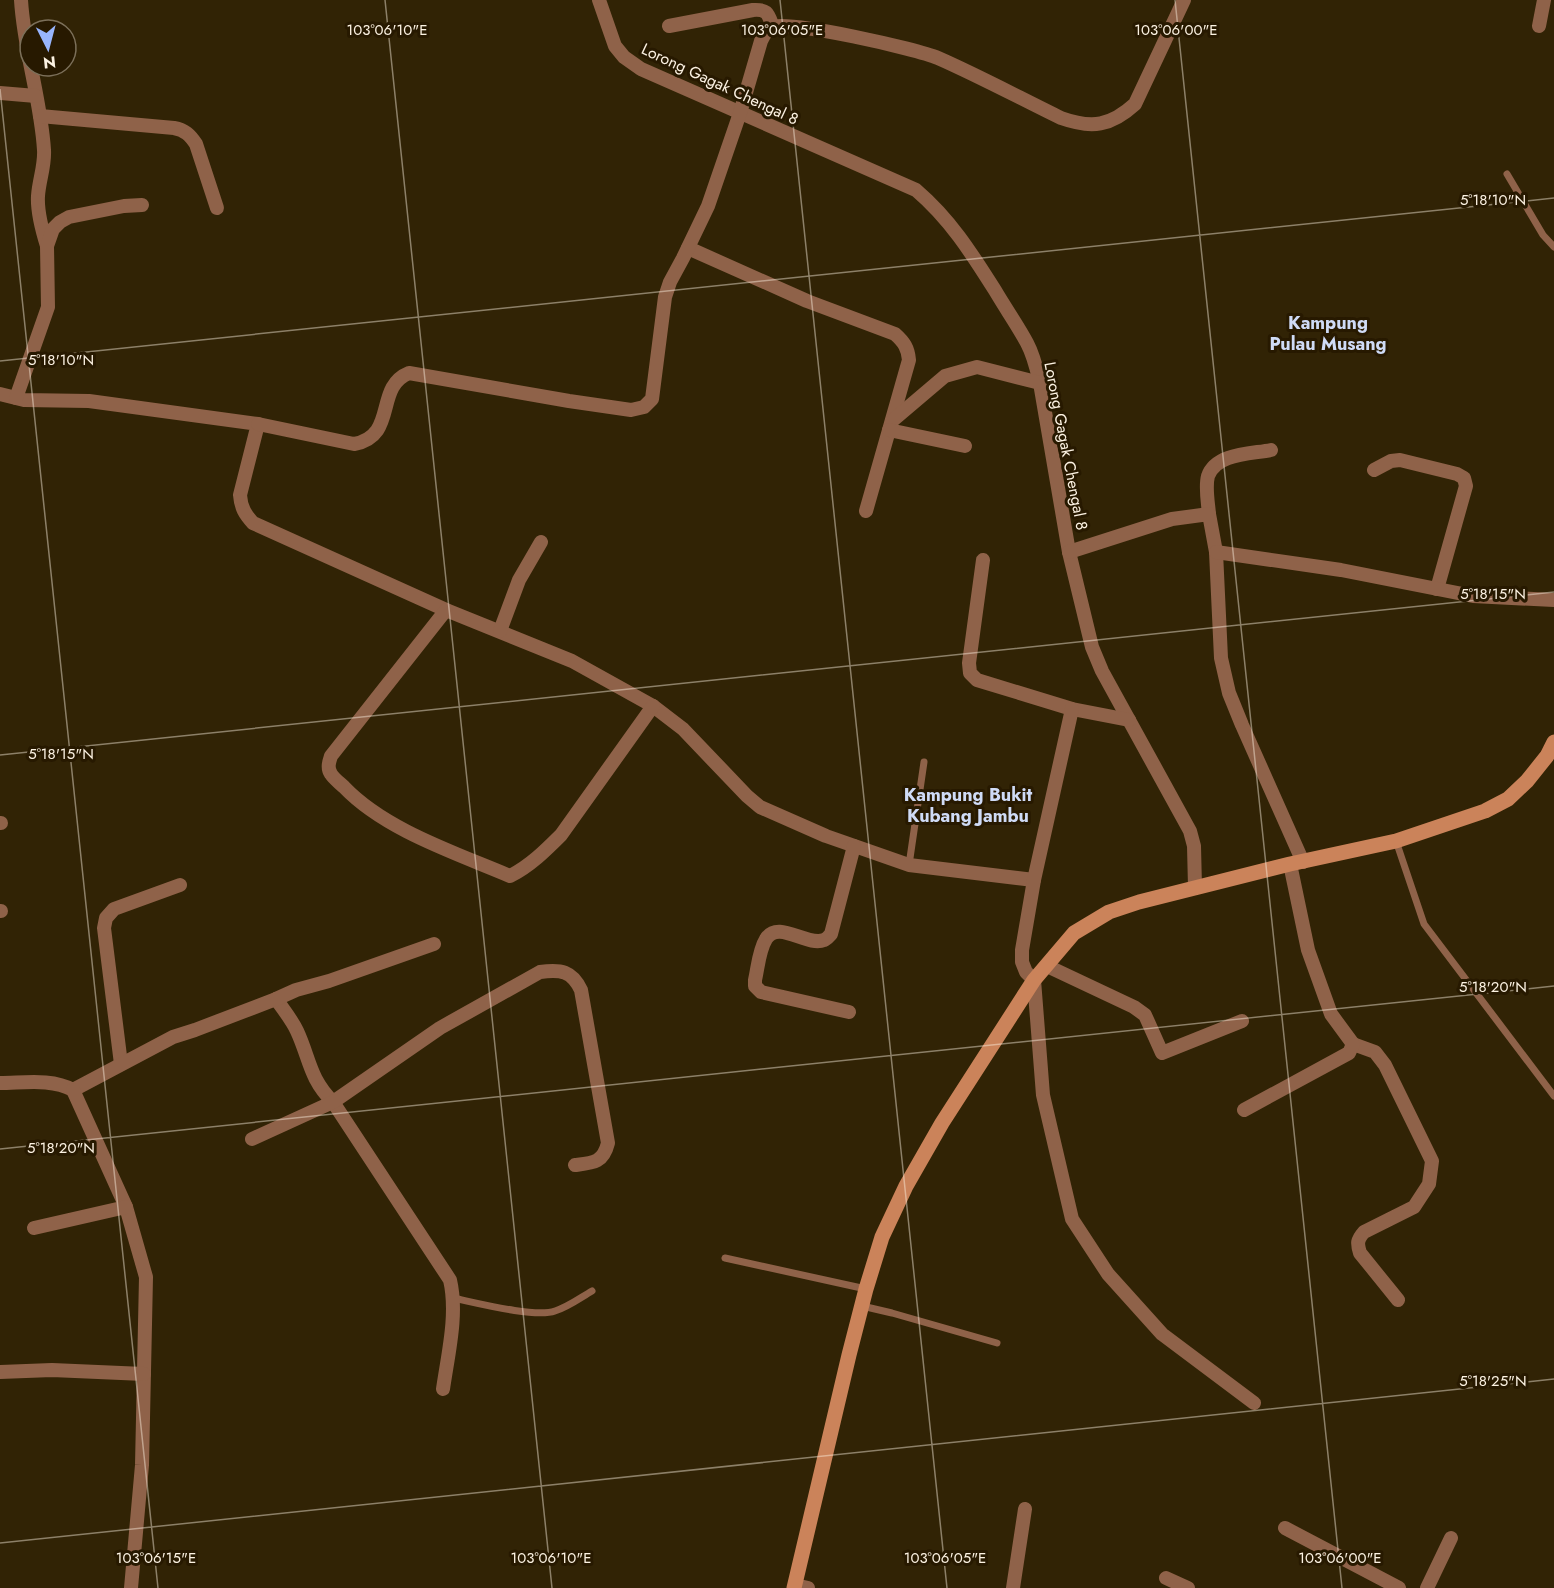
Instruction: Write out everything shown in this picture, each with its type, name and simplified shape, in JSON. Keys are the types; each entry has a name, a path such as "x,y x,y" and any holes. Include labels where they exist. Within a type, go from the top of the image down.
{"street":[{"path":"16,398 48,307 47,246 41,227 38,201 44,152 40,116 24,38 21,0"},
{"name":"Lorong Gagak Chengal 8","path":"599,0 615,46 624,57 641,69 742,104 916,190 935,206 974,258 1027,343 1034,360 1069,552 1092,648 1101,671 1190,831 1194,846 1195,887"},
{"path":"0,394 24,400 89,400 258,424 354,444 365,442 375,435 394,383 401,376 409,373 631,410 644,407 652,399 654,389 665,297 670,282 708,206 760,41 765,33 773,27 784,25 911,48 936,57 1061,118 1076,124 1094,124 1109,122 1122,116 1135,104 1184,0"},
{"path":"1539,26 1544,0"},
{"path":"669,26 761,9 767,13 773,27"},
{"path":"0,93 36,96"},
{"path":"40,116 183,130 196,144 217,208"},
{"path":"47,246 53,229 60,222 69,218 124,206 142,205"},
{"path":"688,248 807,301 895,334 903,341 908,350 909,360 866,510"},
{"path":"890,426 945,376 977,367 1040,383"},
{"path":"258,424 240,495 241,506 253,523 446,610 572,661 653,706 683,729 760,807 826,836 909,865 1034,879"},
{"path":"890,426 965,446"},
{"path":"1271,450 1226,458 1216,464 1209,474 1207,483 1209,514 1216,552 1221,658 1230,693 1296,863 1308,950 1331,1014 1353,1044 1375,1052 1385,1065 1432,1161 1429,1184 1414,1207 1364,1232 1357,1244 1360,1253 1398,1300"},
{"path":"1374,470 1391,461 1400,460 1457,474 1464,478 1466,486 1437,589"},
{"path":"1069,552 1172,519 1209,514"},
{"path":"500,632 519,580 541,542"},
{"path":"1216,552 1341,570 1473,596 1554,600"},
{"path":"983,560 969,663 970,673 977,680 1072,710 1129,720"},
{"path":"446,610 331,756 328,766 331,774 352,796 409,833 510,876 522,870 561,835 653,706"},
{"path":"1072,710 1034,879 1022,950 1022,962 1026,972 1034,980 1043,1095 1072,1219 1108,1274 1162,1334 1254,1403"},
{"path":"799,1587 866,1289 882,1237 906,1186 942,1123 1034,980 1074,933 1109,912 1138,902 1396,841 1485,811 1508,799 1527,781 1547,756 1554,742"},
{"path":"849,1012 761,992 755,986 755,980 767,936 773,932 781,931 818,941 825,940 831,934 854,846"},
{"path":"121,1064 104,928 106,918 114,909 180,885"},
{"path":"72,1090 173,1037 296,990 329,981 434,944"},
{"path":"1047,966 1134,1006 1145,1015 1162,1053 1242,1021"},
{"path":"252,1139 333,1101 440,1028 540,972 552,970 566,972 576,980 582,990 608,1143 606,1152 601,1158 593,1163 575,1165"},
{"path":"276,999 298,1033 313,1076 321,1089 333,1101 450,1280 453,1309 443,1389"},
{"path":"1244,1110 1349,1053 1353,1044"},
{"path":"0,1083 53,1083 72,1090 126,1207 146,1277 142,1465 131,1588"},
{"path":"34,1228 126,1207"},
{"path":"0,1372 52,1370 144,1374"},
{"path":"1013,1588 1025,1509"},
{"path":"1285,1528 1399,1588"},
{"path":"1427,1588 1451,1538"},
{"path":"1166,1578 1188,1588"}],"lane":[{"path":"1507,174 1543,235 1554,247"},
{"path":"909,865 924,762"},
{"path":"1396,841 1424,924 1554,1096"},
{"path":"725,1258 866,1289"},
{"path":"453,1298 542,1313 555,1311 592,1291"},
{"path":"862,1306 997,1343"}],"district":[{"name":"Kampung Pulau Musang","path":"1328,333"},
{"name":"Kampung Bukit Kubang Jambu","path":"968,805"}]}
